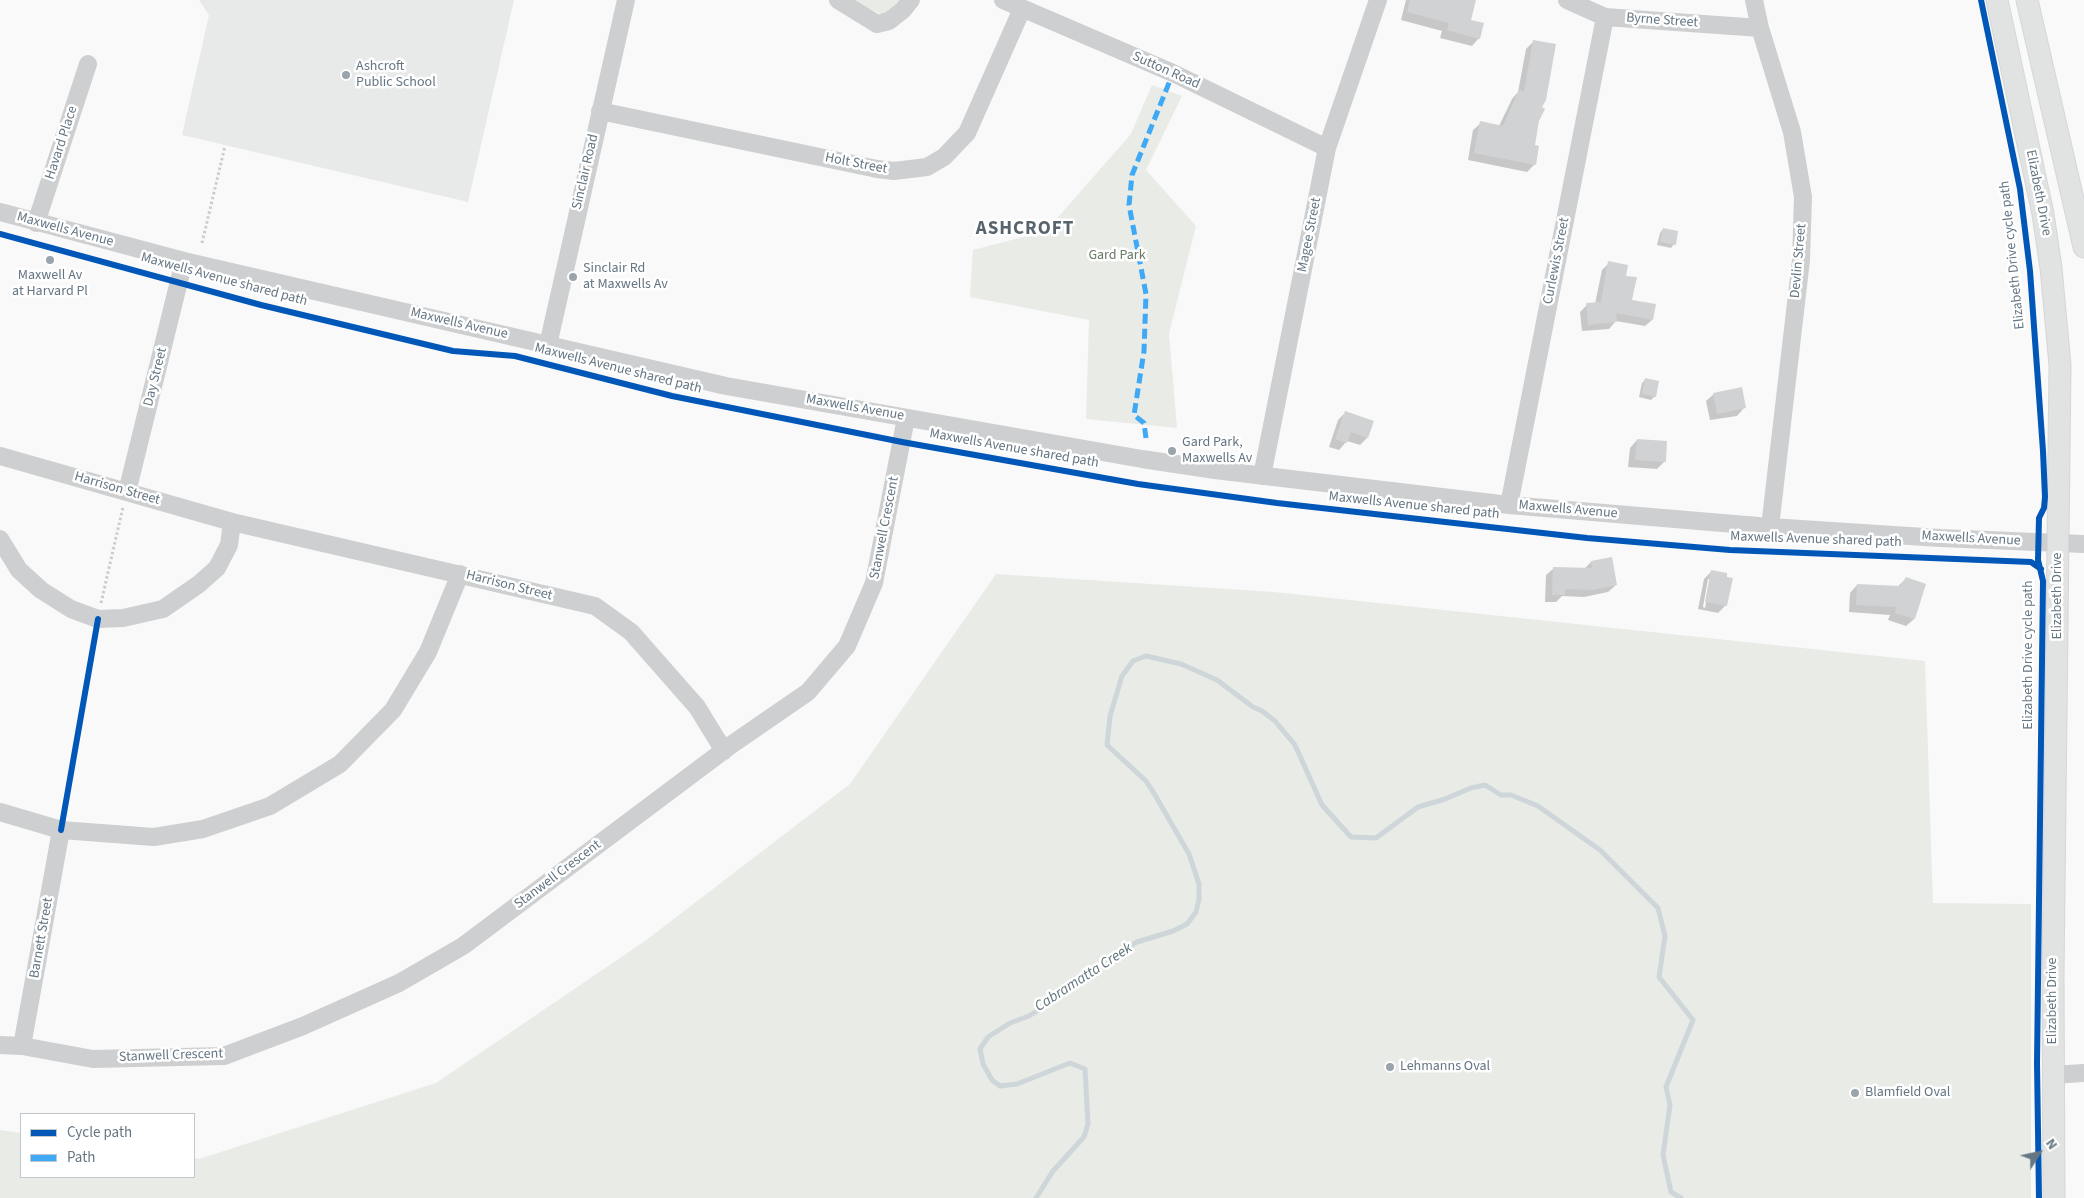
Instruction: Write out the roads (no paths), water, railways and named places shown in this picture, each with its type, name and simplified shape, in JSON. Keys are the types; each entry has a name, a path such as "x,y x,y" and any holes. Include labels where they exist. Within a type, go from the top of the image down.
{"main road":[{"name":"Elizabeth Drive","path":"1997,0 2032,160 2051,268 2060,365 2053,1075 2054,1198"},
{"path":"2027,0 2084,247"}],"street":[{"name":"Sinclair Road","path":"548,345 626,0"},
{"path":"838,0 877,24 889,21 903,10 911,0"},
{"name":"Sutton Road","path":"1003,0 1174,73 1327,148"},
{"name":"Magee Street","path":"1262,476 1327,148 1378,0"},
{"name":"Byrne Street","path":"1567,0 1605,17 1760,28"},
{"name":"Devlin Street","path":"1754,0 1760,28 1792,132 1803,197 1801,260 1770,527"},
{"name":"Holt Street","path":"600,112 878,169 894,171 927,167 944,157 967,133 1022,9"},
{"name":"Curlewis Street","path":"1509,505 1605,17"},
{"name":"Havard Place","path":"36,223 88,64"},
{"name":"Maxwells Avenue","path":"0,212 184,261 726,386 1142,459 1262,476 1509,505 1770,527 2084,544"},
{"name":"Day Street","path":"127,492 184,261"},
{"name":"Stanwell Crescent","path":"0,1045 22,1046 93,1059 224,1056 303,1026 398,983 463,946 724,751 808,692 847,646 874,583 906,418"},
{"name":"Harrison Street","path":"1,458 232,522 595,606 631,632 697,707 724,751"},
{"path":"0,539 20,570 40,590 71,609 98,619 123,618 163,609 199,584 216,568 229,545 232,522"},
{"path":"0,812 61,830 154,837 203,829 270,806 340,764 393,710 428,652 460,574"},
{"name":"Barnett Street","path":"22,1046 61,830"},
{"path":"2053,1075 2084,1073"}],"waterway":[{"name":"Cabramatta Creek","path":"1036,1198 1053,1171 1084,1137 1088,1124 1085,1069 1070,1063 1017,1084 1000,1086 992,1080 983,1064 980,1049 988,1037 1010,1023 1029,1016 1065,993 1126,948 1137,942 1173,931 1187,924 1196,912 1199,899 1199,884 1189,854 1155,795 1146,781 1107,745 1110,716 1122,676 1133,661 1146,656 1181,664 1217,680 1275,721 1295,745 1322,805 1351,837 1376,838 1418,807 1445,799 1471,788 1485,785 1501,795 1511,795 1538,806 1600,850 1658,908 1665,936 1659,977 1693,1020 1666,1087 1670,1105 1663,1155 1671,1192 1681,1198"}],"place":[{"name":"Ashcroft Public School","path":"346,75"},
{"name":"Maxwell Av at Harvard Pl","path":"50,260"},
{"name":"Sinclair Rd at Maxwells Av","path":"573,277"},
{"name":"Gard Park, Maxwells Av","path":"1172,451"},
{"name":"Lehmanns Oval","path":"1390,1067"},
{"name":"Blamfield Oval","path":"1855,1093"}],"district":[{"name":"ASHCROFT","path":"1025,230"}],"park label":[{"name":"Gard Park","path":"1117,256"}]}
